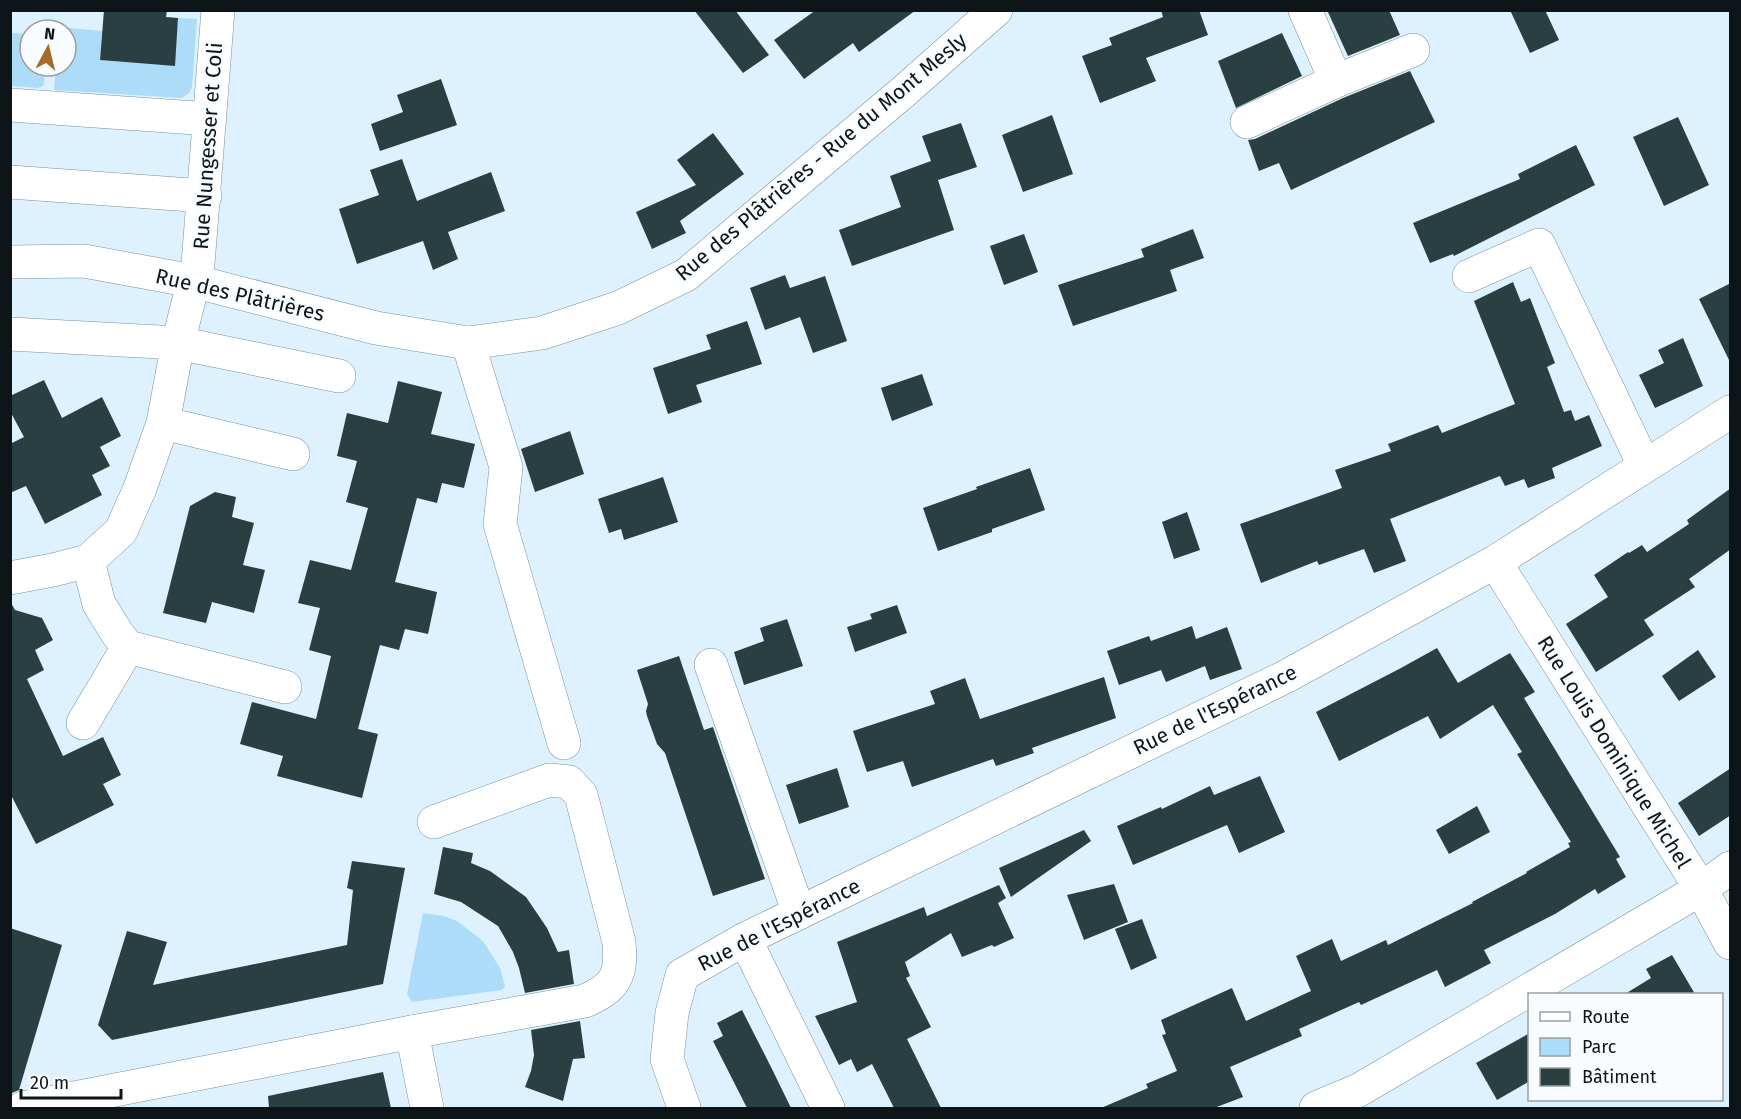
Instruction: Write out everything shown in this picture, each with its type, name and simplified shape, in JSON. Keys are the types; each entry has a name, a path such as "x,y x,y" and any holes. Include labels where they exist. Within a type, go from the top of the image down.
{"street":[{"name":"Rue Nungesser et Coli","path":"88,561 121,531 140,488 163,423 178,343 198,264 218,10"},
{"name":"Rue des Plâtrières - Rue du Mont Mesly","path":"468,343 542,333 618,308 686,275 902,93 996,10"},
{"path":"1305,10 1336,81"},
{"path":"1247,122 1336,81 1413,50"},
{"path":"10,105 210,119"},
{"path":"10,182 205,195"},
{"path":"1468,276 1539,245 1644,465"},
{"name":"Rue des Plâtrières","path":"10,262 84,261 193,280 376,328 468,343"},
{"path":"10,334 178,343 339,376"},
{"path":"468,343 506,467 500,524 564,743"},
{"name":"Rue de l'Espérance","path":"684,1108 667,1059 672,1013 682,975 745,939 1286,677 1495,562 1644,465 1731,412"},
{"path":"163,423 293,454"},
{"path":"10,578 88,561 99,604 128,647 285,687"},
{"name":"Rue Louis Dominique Michel","path":"1495,562 1701,889 1731,943"},
{"path":"83,723 128,647"},
{"path":"711,664 799,913"},
{"path":"23,1108 412,1032 585,1001 600,994 618,975 621,962 619,942 581,795 569,782 549,780 434,822"},
{"path":"1316,1108 1359,1090 1701,889 1731,868"},
{"path":"745,939 828,1108"},
{"path":"412,1032 426,1108"}],"green space":[{"path":"178,18 197,19 192,87 189,93 182,98 54,90 55,78 78,78 78,29 102,31 100,60 174,66"},
{"path":"10,33 18,33 18,78 44,78 44,85 38,88 11,86"},
{"path":"423,913 444,916 457,921 483,941 500,968 505,986 502,990 412,1002 407,994"}],"building":[{"path":"104,10 167,10 166,17 178,18 175,66 100,60"},
{"path":"694,10 735,10 769,55 743,73"},
{"path":"816,10 916,10 859,52 853,43 804,79 774,40"},
{"path":"1161,10 1199,10 1208,35 1146,58 1156,81 1100,103 1082,56 1112,45 1109,38 1163,17"},
{"path":"1327,10 1389,10 1400,35 1348,56"},
{"path":"1510,10 1545,10 1559,40 1530,53"},
{"path":"1282,33 1302,76 1236,108 1218,61"},
{"path":"1410,71 1435,122 1291,190 1279,163 1259,171 1248,140 1255,139 1343,98"},
{"path":"441,79 457,125 380,151 371,124 403,112 397,95"},
{"path":"1052,115 1073,174 1023,192 1002,135"},
{"path":"1678,117 1709,185 1664,206 1633,137"},
{"path":"961,123 977,167 938,180 954,230 852,266 839,230 901,207 890,176 931,161 922,136"},
{"path":"713,133 744,174 680,221 686,233 652,249 636,212 696,185 677,160"},
{"path":"1576,145 1595,185 1454,256 1453,254 1430,263 1413,223 1520,179 1518,174"},
{"path":"402,159 417,201 491,172 505,211 448,232 458,259 433,270 423,241 357,264 339,209 379,195 370,170"},
{"path":"1193,229 1204,258 1170,270 1177,291 1073,326 1058,285 1144,257 1141,249"},
{"path":"1024,234 1038,272 1004,285 990,246"},
{"path":"785,275 790,288 825,276 847,341 813,353 800,317 765,330 750,288"},
{"path":"1513,282 1521,302 1530,298 1555,363 1547,367 1564,412 1571,410 1575,421 1589,415 1602,446 1552,468 1555,478 1528,488 1524,479 1505,486 1500,476 1390,519 1406,561 1374,573 1364,549 1319,565 1317,561 1261,583 1240,524 1342,488 1335,470 1391,451 1388,444 1438,425 1442,433 1515,404 1474,301"},
{"path":"1731,283 1731,364 1699,299"},
{"path":"747,321 762,364 696,385 702,402 668,414 653,368 711,349 706,335"},
{"path":"1683,338 1703,386 1655,408 1639,375 1664,363 1658,350"},
{"path":"922,374 933,405 892,421 881,388"},
{"path":"44,380 62,418 102,397 121,436 100,447 110,466 92,475 102,495 45,524 26,486 10,493 10,444 24,437 10,411 10,396"},
{"path":"398,381 442,392 431,434 475,444 464,488 442,483 437,503 417,498 395,582 437,592 428,634 405,629 399,650 380,645 358,729 378,734 362,798 277,776 283,756 240,744 252,702 316,719 331,656 309,650 320,608 298,603 310,560 351,570 368,508 346,502 357,461 337,456 347,413 388,423"},
{"path":"570,431 584,474 535,492 521,449"},
{"path":"1030,468 1045,510 938,551 923,508"},
{"path":"663,477 678,522 624,540 621,529 609,533 598,499"},
{"path":"1731,488 1731,549 1689,579 1695,587 1644,620 1654,635 1596,672 1566,624 1608,597 1594,575 1642,545 1647,552 1689,524 1687,520"},
{"path":"215,492 236,497 232,517 254,523 243,565 265,570 254,613 212,602 206,623 163,613 190,506"},
{"path":"1187,512 1200,550 1174,559 1162,522"},
{"path":"10,601 15,610 42,618 53,640 35,650 44,670 27,679 63,756 103,737 121,775 103,784 114,805 36,844 10,793"},
{"path":"897,605 907,633 855,652 847,627 872,619 870,614"},
{"path":"787,619 803,666 744,685 734,652 764,641 760,628"},
{"path":"1192,626 1196,639 1227,627 1242,669 1210,680 1205,666 1166,682 1161,670 1119,685 1107,651 1149,636 1151,641"},
{"path":"1437,648 1458,683 1510,653 1535,692 1524,698 1620,857 1616,859 1626,877 1598,894 1595,889 1555,914 1484,950 1491,963 1445,987 1437,970 1361,1005 1359,1002 1299,1029 1302,1036 1230,1067 1243,1097 1214,1108 1101,1108 1148,1088 1146,1084 1177,1071 1162,1035 1166,1034 1161,1020 1232,988 1246,1021 1311,991 1296,956 1332,939 1341,961 1386,940 1388,945 1473,903 1570,847 1568,843 1571,842 1517,754 1522,752 1493,705 1440,739 1428,716 1339,761 1316,712"},
{"path":"1698,650 1716,677 1679,701 1662,676"},
{"path":"679,656 704,730 713,727 765,879 713,896 665,753 657,744 647,716 648,704 637,670"},
{"path":"1104,677 1116,718 1032,748 1034,753 996,766 993,759 912,787 903,761 867,772 853,731 935,704 930,691 965,678 980,719"},
{"path":"837,768 849,807 799,824 786,785"},
{"path":"1731,768 1731,815 1699,836 1678,803"},
{"path":"1260,776 1285,832 1239,853 1227,825 1133,865 1117,826 1161,807 1162,809 1210,786 1214,795"},
{"path":"1477,806 1490,832 1449,854 1436,830"},
{"path":"1084,830 1091,841 1011,897 999,868"},
{"path":"443,847 473,853 471,863 490,871 526,897 547,928 558,952 569,950 574,984 525,993 513,952 498,926 461,902 434,894"},
{"path":"352,861 405,868 383,984 112,1040 98,1025 127,931 167,942 153,985 347,945 353,890 347,888"},
{"path":"1114,884 1128,922 1084,940 1067,895"},
{"path":"999,885 1006,898 998,903 1014,938 962,957 951,933 905,962 910,976 906,978 931,1027 907,1039 941,1108 894,1108 872,1064 857,1072 851,1059 839,1065 815,1016 857,1002 837,942 924,907 927,916"},
{"path":"1142,919 1157,958 1131,970 1115,929"},
{"path":"10,928 62,945 19,1090 12,1093 10,1093"},
{"path":"1672,955 1694,993 1627,993 1651,978 1646,969"},
{"path":"742,1010 791,1108 747,1108 713,1041 723,1036 717,1023"},
{"path":"580,1021 585,1058 573,1059 563,1101 525,1087 534,1055 531,1030"},
{"path":"1528,1034 1528,1082 1497,1100 1476,1063"},
{"path":"383,1072 391,1108 269,1108 268,1096"}]}
